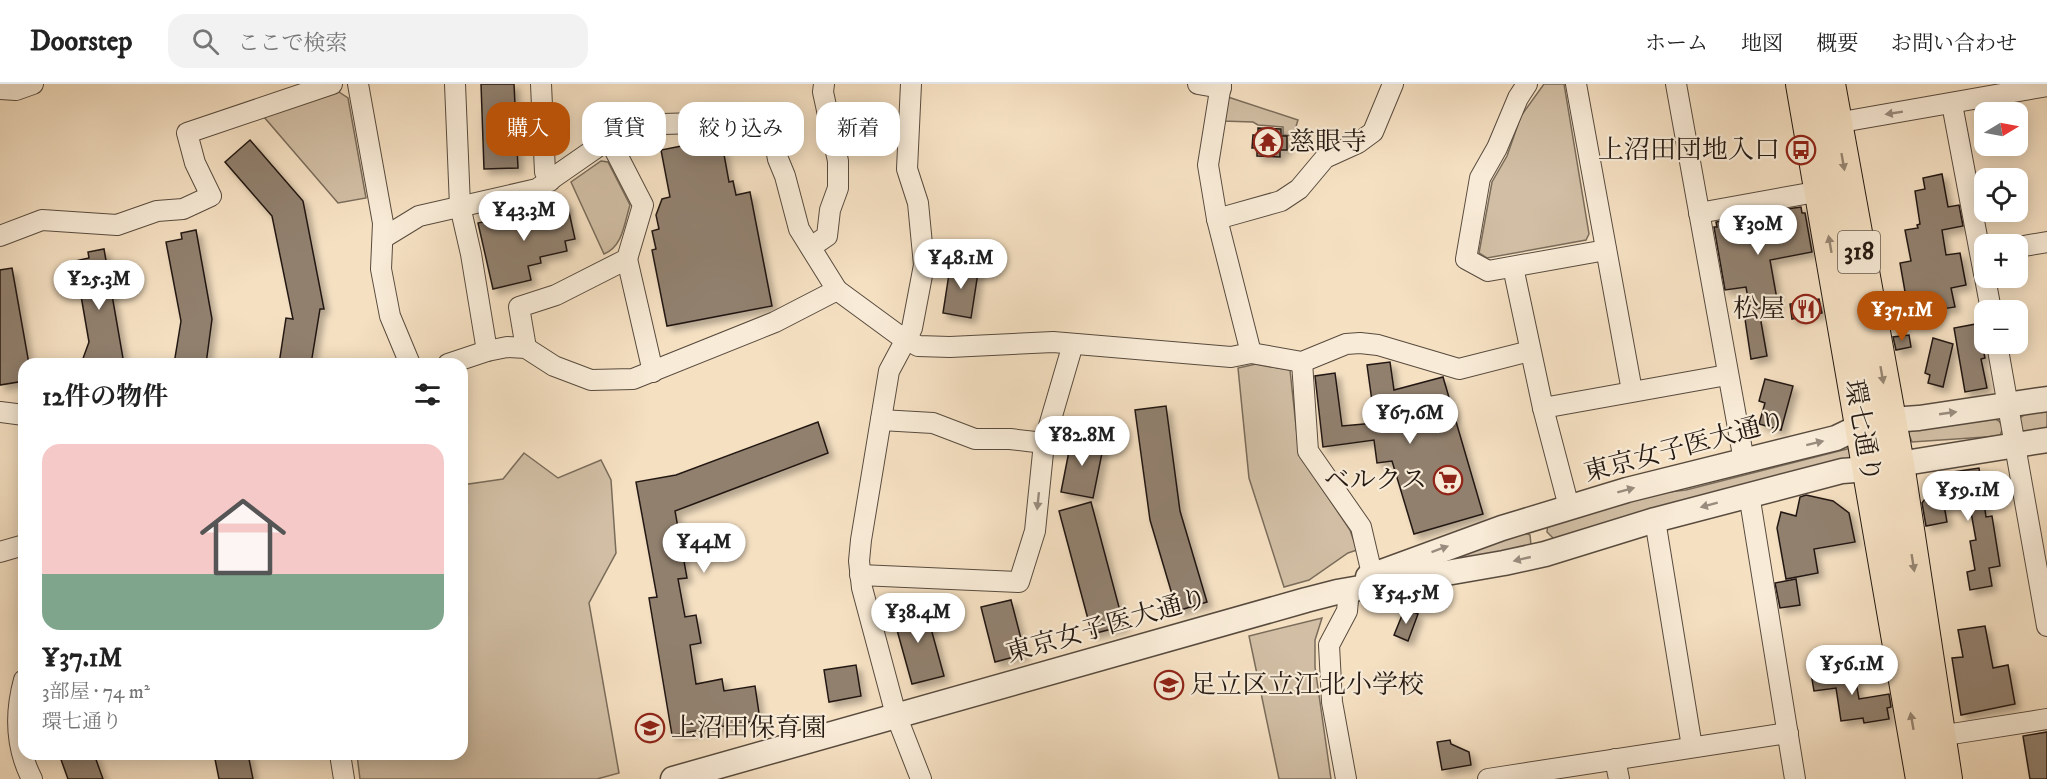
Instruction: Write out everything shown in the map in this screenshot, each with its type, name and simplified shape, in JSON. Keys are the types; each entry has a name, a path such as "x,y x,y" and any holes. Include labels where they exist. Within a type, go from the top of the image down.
{"main road":[{"name":"環七通り","path":"1802,84 1821,191 1876,423"},
{"name":"環七通り","path":"1829,84 1883,466 1922,779"},
{"name":"環七通り","path":"1883,466 1940,736 1946,779"}],"street":[{"path":"0,89 16,90 33,84"},
{"path":"0,236 42,220 117,225 157,211 183,209 203,200 211,196 195,163 187,133 332,84"},
{"path":"358,84 383,223 381,269 390,316 408,358"},
{"path":"455,84 460,206 471,254 487,351"},
{"path":"541,84 545,172 550,181"},
{"path":"811,247 827,236 830,210 838,188 838,161 823,92 824,84"},
{"path":"911,84 907,169 918,203 924,265 912,328 889,371 861,540 861,575 896,715 921,779"},
{"path":"1198,84 1221,86 1208,165 1217,219 1251,353"},
{"path":"1217,219 1281,201 1299,189 1325,158 1358,142 1372,132 1394,84"},
{"path":"1527,84 1480,178 1466,259 1488,271 1606,250"},
{"path":"1576,84 1632,391"},
{"path":"1676,84 1744,461"},
{"path":"1836,123 1952,104 2003,89 2047,86"},
{"path":"1952,104 1979,234"},
{"path":"666,124 765,121 772,129 778,159 785,176 799,229 837,290 906,341 918,346 950,347 1026,342 1231,357 1251,353 1302,362 1346,344 1360,343 1378,345 1459,369 1530,351"},
{"path":"383,238 419,216 537,189 585,156"},
{"path":"618,156 643,205 627,259 653,372"},
{"path":"1699,213 1821,191"},
{"path":"2028,245 2047,242"},
{"path":"526,348 519,307 556,295 627,259"},
{"path":"1513,267 1543,408 1569,507"},
{"path":"466,358 507,347 526,348 554,366 591,380 633,379 775,322 837,290"},
{"path":"861,575 1018,582 1035,531 1044,443 1073,344"},
{"path":"1999,354 2047,626"},
{"path":"1302,362 1308,451 1361,527 1372,574"},
{"path":"1543,408 1727,375"},
{"name":"東京女子医大通り","path":"1349,590 1372,574 1482,535 1627,490 1836,438 1876,423 2047,399"},
{"path":"0,412 18,414"},
{"path":"881,420 933,423 975,439 1010,439 1044,443"},
{"name":"東京女子医大通り","path":"673,779 1306,600 1545,554 1654,520 1842,471 2047,440"},
{"path":"1749,494 1795,779"},
{"path":"1654,520 1692,747"},
{"path":"0,552 18,547"},
{"path":"1346,779 1332,702 1329,645 1347,611 1349,590"},
{"path":"1940,736 2047,718"},
{"path":"1488,779 1547,774 1615,759 1788,733"},
{"path":"1615,759 1619,779"},
{"path":"25,760 32,779"},
{"path":"341,760 344,779"}],"shaded area":[{"path":"1544,84 1564,84 1589,234 1586,240 1487,258 1479,253 1492,182 1507,156 1521,116"},
{"path":"339,92 348,98 366,198 338,203 264,117"},
{"path":"1225,96 1298,120 1293,136 1283,135 1283,127 1258,125 1253,122 1222,121"},
{"path":"601,161 608,162 630,205 619,240 604,254 571,182"},
{"path":"1256,364 1290,370 1299,454 1350,530 1357,550 1348,553 1309,580 1284,587 1249,478 1238,368"},
{"path":"2047,408 2047,435 2032,437 2021,429 2020,418 2030,411"},
{"path":"1993,418 2003,427 2000,436 1912,442 1908,432 1936,423"},
{"path":"1851,448 1852,458 1555,540 1547,532 1548,523 1643,495 1686,490"},
{"path":"524,453 558,478 601,460 611,480 616,553 589,603 619,773 597,779 360,779 358,760 468,760 468,484 503,479"},
{"path":"1520,530 1530,535 1531,545 1521,552 1395,575"},
{"path":"1322,618 1315,640 1315,667 1331,779 1279,779 1249,636"}],"building":[{"path":"481,84 514,84 515,102 486,102 486,156 517,156 518,168 484,169"},
{"path":"1258,128 1281,129 1281,136 1287,136 1287,150 1280,150 1280,157 1257,156 1257,148 1252,148 1253,135 1258,135"},
{"path":"250,140 303,201 324,309 320,309 312,358 280,358 286,318 293,319 272,216 225,162"},
{"path":"678,147 678,156 724,156 729,182 733,181 736,195 750,192 772,306 667,326 652,250 656,249 652,231 659,229 656,215 662,199 670,197 662,156 666,156 666,149"},
{"path":"1942,174 1948,207 1959,205 1963,226 1942,230 1946,255 1960,253 1966,285 1951,288 1955,307 1936,310 1934,298 1907,303 1900,263 1911,261 1905,230 1918,228 1917,225 1920,224 1915,191 1925,189 1923,178"},
{"path":"567,203 575,239 565,241 567,251 540,257 541,263 528,266 531,280 493,289 478,223"},
{"path":"1801,207 1802,213 1805,213 1812,252 1770,260 1778,305 1750,310 1746,287 1725,290 1714,227 1717,227 1716,222 1732,219 1733,225 1738,224 1739,230 1764,225 1766,237 1791,233 1787,209"},
{"path":"196,230 212,319 207,358 175,358 181,321 166,242 182,239 181,233"},
{"path":"104,249 123,358 83,358 89,342 75,261 89,258 88,252"},
{"path":"951,261 979,266 971,318 943,313"},
{"path":"12,268 28,358 18,358 18,382 0,385 0,270"},
{"path":"1819,299 1822,313 1792,319 1790,304"},
{"path":"1760,316 1767,356 1751,359 1745,319"},
{"path":"1974,324 1974,354 1984,354 1985,358 1981,359 1987,388 1965,392 1954,328"},
{"path":"1909,335 1911,347 1896,350 1893,337"},
{"path":"1933,338 1953,344 1943,387 1928,383 1930,375 1925,373"},
{"path":"1390,362 1394,390 1443,377 1483,514 1414,534 1392,461 1377,463 1374,440 1323,447 1315,376 1335,373 1342,426 1375,423 1367,365"},
{"path":"1765,379 1793,386 1781,430 1759,424 1765,403 1759,401"},
{"path":"1166,406 1180,511 1207,602 1177,611 1150,520 1135,410"},
{"path":"818,422 828,453 675,511 687,578 678,579 685,617 696,615 701,643 690,645 696,684 722,679 724,691 755,686 760,720 672,735 649,598 657,597 636,482 676,475"},
{"path":"1072,436 1104,443 1093,498 1061,492"},
{"path":"1979,468 1986,517 1992,516 2000,566 1989,568 1992,586 1970,590 1967,572 1975,570 1970,541 1976,540 1969,501 1944,505 1947,522 1926,526 1922,503 1929,494 1949,491 1947,473"},
{"path":"1806,495 1833,501 1849,513 1855,542 1814,549 1818,573 1786,579 1777,528 1781,512 1796,516 1800,497"},
{"path":"1091,502 1124,626 1092,634 1059,511"},
{"path":"1796,579 1800,605 1780,608 1775,583"},
{"path":"1011,600 1025,654 995,662 981,607"},
{"path":"924,603 944,676 912,684 892,612"},
{"path":"1405,608 1418,614 1408,641 1394,635"},
{"path":"1985,626 1993,668 2008,665 2015,704 1961,715 1952,658 1963,657 1958,630"},
{"path":"856,665 861,696 829,702 824,670"},
{"path":"1853,666 1859,699 1889,694 1891,707 1887,708 1889,719 1864,723 1863,718 1841,721 1836,688 1814,691 1811,673"},
{"path":"2047,732 2047,779 2030,779 2023,736"},
{"path":"1450,740 1451,744 1469,752 1471,765 1442,770 1437,742"},
{"path":"61,760 96,760 103,779 68,779"},
{"path":"215,760 249,760 253,779 219,779"}],"place":[{"name":"慈眼寺","path":"1268,142"},
{"name":"上沼田団地入口","path":"1801,150"},
{"name":"松屋","path":"1806,309"},
{"name":"ベルクス","path":"1448,480"},
{"name":"足立区立江北小学校","path":"1169,685"},
{"name":"上沼田保育園","path":"650,728"}]}
